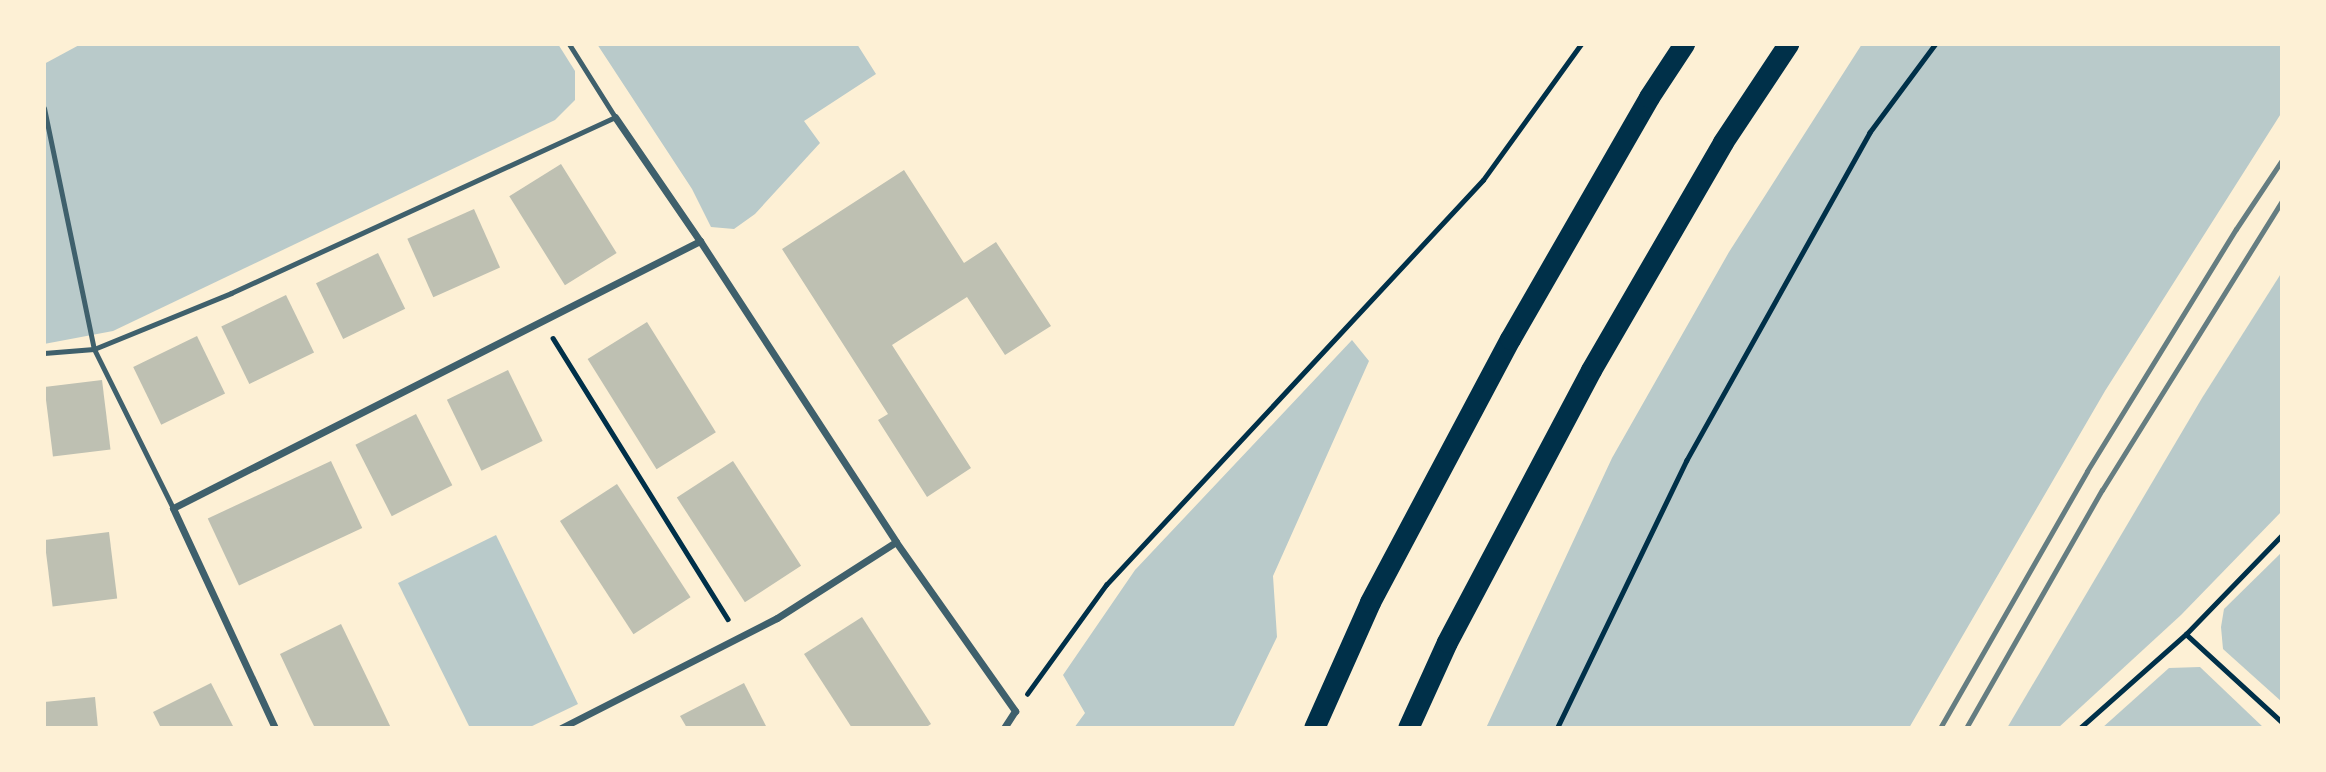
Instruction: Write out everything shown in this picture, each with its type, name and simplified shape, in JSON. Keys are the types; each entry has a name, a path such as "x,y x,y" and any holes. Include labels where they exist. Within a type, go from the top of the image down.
{"highway":[{"path":"1314,728 1370,603 1510,339 1649,97 1685,44"},
{"path":"1408,728 1447,642 1591,370 1723,142 1788,44"}],"street":[{"path":"615,117 700,241 896,542 1015,711 1004,728"},
{"path":"275,728 173,508 700,241"},
{"path":"561,728 777,618 896,542"}],"lane":[{"path":"44,353 94,349 231,293 615,117 569,44"},
{"path":"44,108 94,349 173,508"}],"path":[{"path":"1015,711 1106,584 1483,180 1580,44"},
{"path":"1557,728 1686,461 1869,133 1935,44"},
{"path":"542,321 740,637"},
{"path":"2080,728 2186,634 2282,535"},
{"path":"2186,634 2282,722"}],"shaded area":[{"path":"81,44 558,44 575,71 575,100 555,120 113,331 44,344 44,64"},
{"path":"597,44 857,44 876,74 804,121 820,143 755,214 734,229 711,227 692,189"},
{"path":"1862,44 2282,44 2282,112 2105,391 1909,728 1486,728 1612,458 1729,252"},
{"path":"2282,272 2282,511 2181,615 2058,728 2007,728 2202,398"},
{"path":"1352,340 1369,361 1273,576 1277,637 1233,728 1074,728 1085,713 1063,675 1135,570"},
{"path":"496,535 578,704 528,728 470,728 398,583"},
{"path":"2282,552 2282,702 2223,649 2221,627 2224,609"},
{"path":"2200,667 2264,728 2102,728 2169,668"}],"building":[{"path":"561,164 617,253 565,285 509,196"},
{"path":"904,170 964,263 996,242 1051,326 1005,355 967,297 892,345 971,468 927,497 878,420 888,414 782,249"},
{"path":"474,209 500,267 433,297 407,239"},
{"path":"378,253 405,309 343,339 316,283"},
{"path":"286,295 314,353 249,384 221,327"},
{"path":"647,322 716,432 657,469 588,359"},
{"path":"197,336 225,394 161,425 133,367"},
{"path":"508,370 543,441 482,471 447,400"},
{"path":"102,380 111,449 53,457 44,387"},
{"path":"416,414 452,485 392,516 355,445"},
{"path":"331,461 362,528 239,586 208,518"},
{"path":"733,461 801,566 745,602 677,497"},
{"path":"617,484 691,597 633,634 560,521"},
{"path":"109,532 117,599 53,606 44,540"},
{"path":"862,617 931,724 925,728 852,728 804,654"},
{"path":"341,624 391,728 315,728 309,716 280,654"},
{"path":"211,683 234,728 161,728 153,712"},
{"path":"744,683 767,728 687,728 680,716"},
{"path":"95,697 98,728 44,728 44,702"}],"railway":[{"path":"1940,728 2087,471 2236,229 2282,160"},
{"path":"1966,728 2102,490 2282,201"}]}
